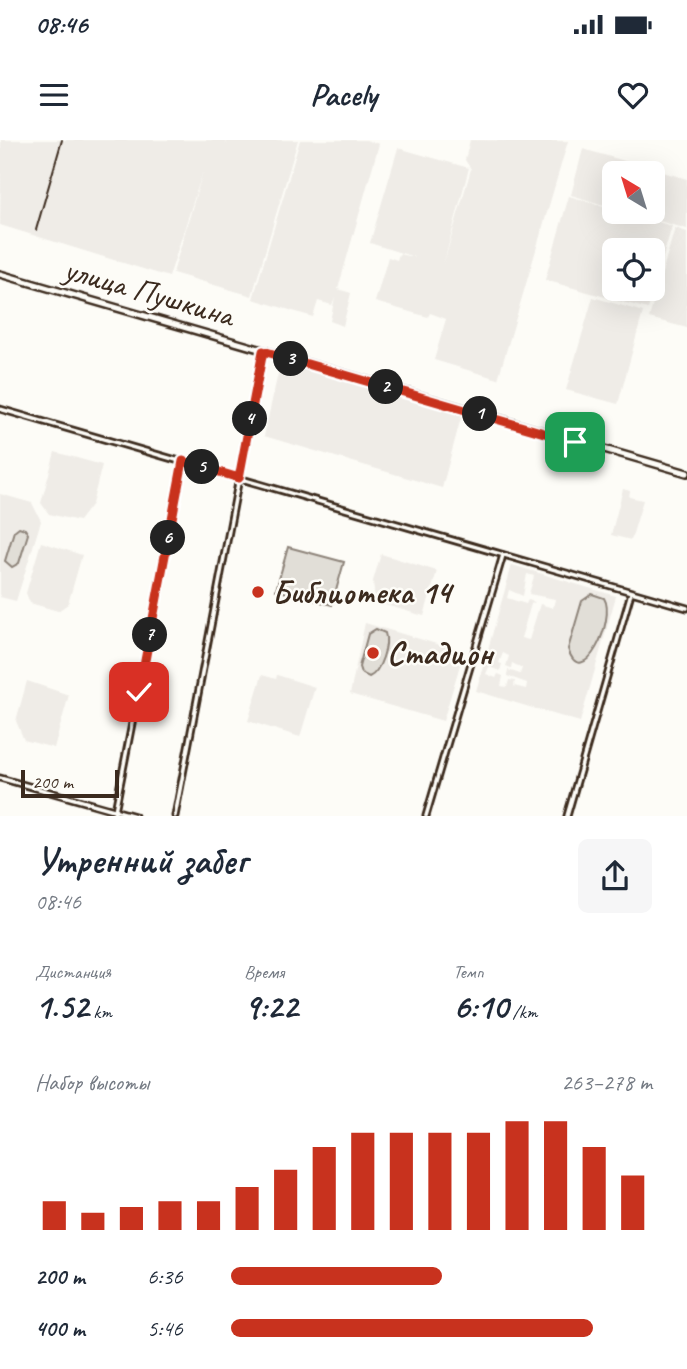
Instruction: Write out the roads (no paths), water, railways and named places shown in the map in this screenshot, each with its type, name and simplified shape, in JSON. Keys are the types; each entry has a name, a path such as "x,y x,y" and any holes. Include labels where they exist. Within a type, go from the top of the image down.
{"main road":[{"name":"улица Пушкина","path":"0,274 687,474"}],"street":[{"path":"175,816 263,351"},
{"path":"0,409 687,608"},
{"path":"115,813 183,461"},
{"path":"426,816 503,555"},
{"path":"566,816 631,593"},
{"path":"0,778 115,813 135,816"}],"railway":[{"path":"36,230 62,140"}],"place":[{"name":"Библиотека 14","path":"258,592"},
{"name":"Стадион","path":"373,653"}]}
